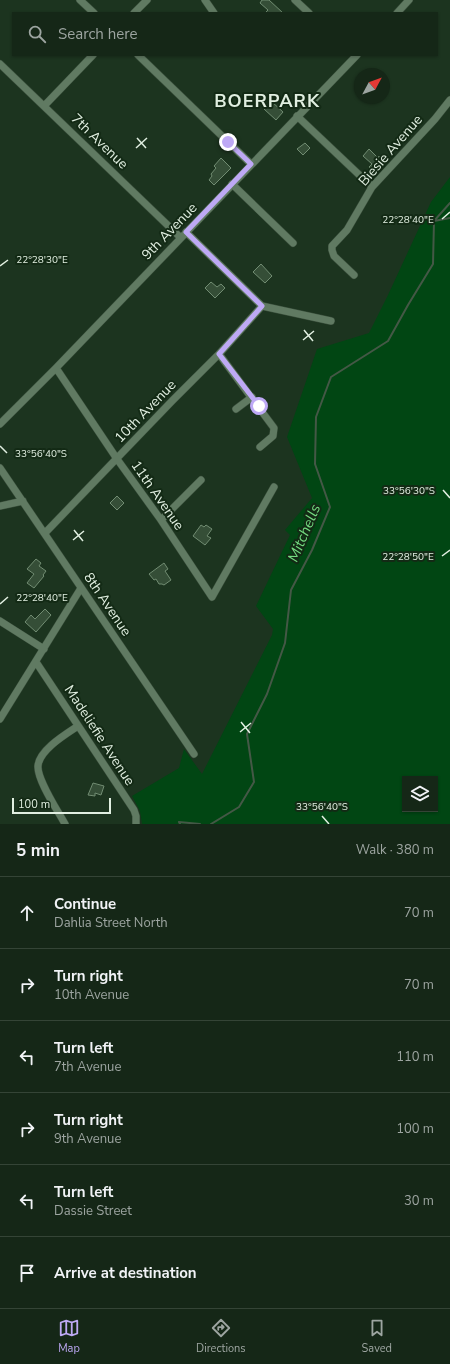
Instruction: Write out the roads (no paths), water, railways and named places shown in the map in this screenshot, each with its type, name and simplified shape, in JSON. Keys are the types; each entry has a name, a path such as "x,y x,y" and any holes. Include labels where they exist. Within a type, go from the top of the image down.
{"street":[{"path":"80,0 93,12"},
{"path":"135,12 147,0"},
{"path":"205,0 213,12"},
{"path":"296,0 308,12"},
{"path":"397,12 409,0"},
{"path":"45,105 92,56"},
{"path":"139,56 251,164"},
{"name":"9th Avenue","path":"0,424 184,235 354,56"},
{"name":"7th Avenue","path":"0,64 262,306"},
{"name":"Biesie Avenue","path":"354,275 334,256 331,249 347,230 372,187 435,119 450,100"},
{"path":"297,116 372,187"},
{"path":"232,184 293,243"},
{"path":"262,306 331,321"},
{"name":"10th Avenue","path":"45,533 219,354 262,306"},
{"path":"219,354 274,428 273,436 260,447"},
{"name":"11th Avenue","path":"56,368 117,459 161,520 212,597 274,488"},
{"path":"236,409 252,397"},
{"name":"8th Avenue","path":"0,468 194,754"},
{"path":"161,520 201,480"},
{"path":"0,506 23,501"},
{"path":"0,718 81,588"},
{"path":"0,621 44,649"},
{"name":"Madeliefie Avenue","path":"36,662 134,810 136,824"},
{"path":"65,824 41,780 38,764 41,757 51,745 78,726"}],"waterway":[{"name":"Mitchells","path":"211,824 239,807 254,782 247,734 267,694 285,643 291,590 312,550 330,507 315,464 316,417 331,377 388,341 433,264 434,221 450,203"},
{"path":"434,221 450,218"},
{"name":"Mitchells","path":"180,824 179,822 200,824"}],"district":[{"name":"BOERPARK","path":"267,101"}]}
